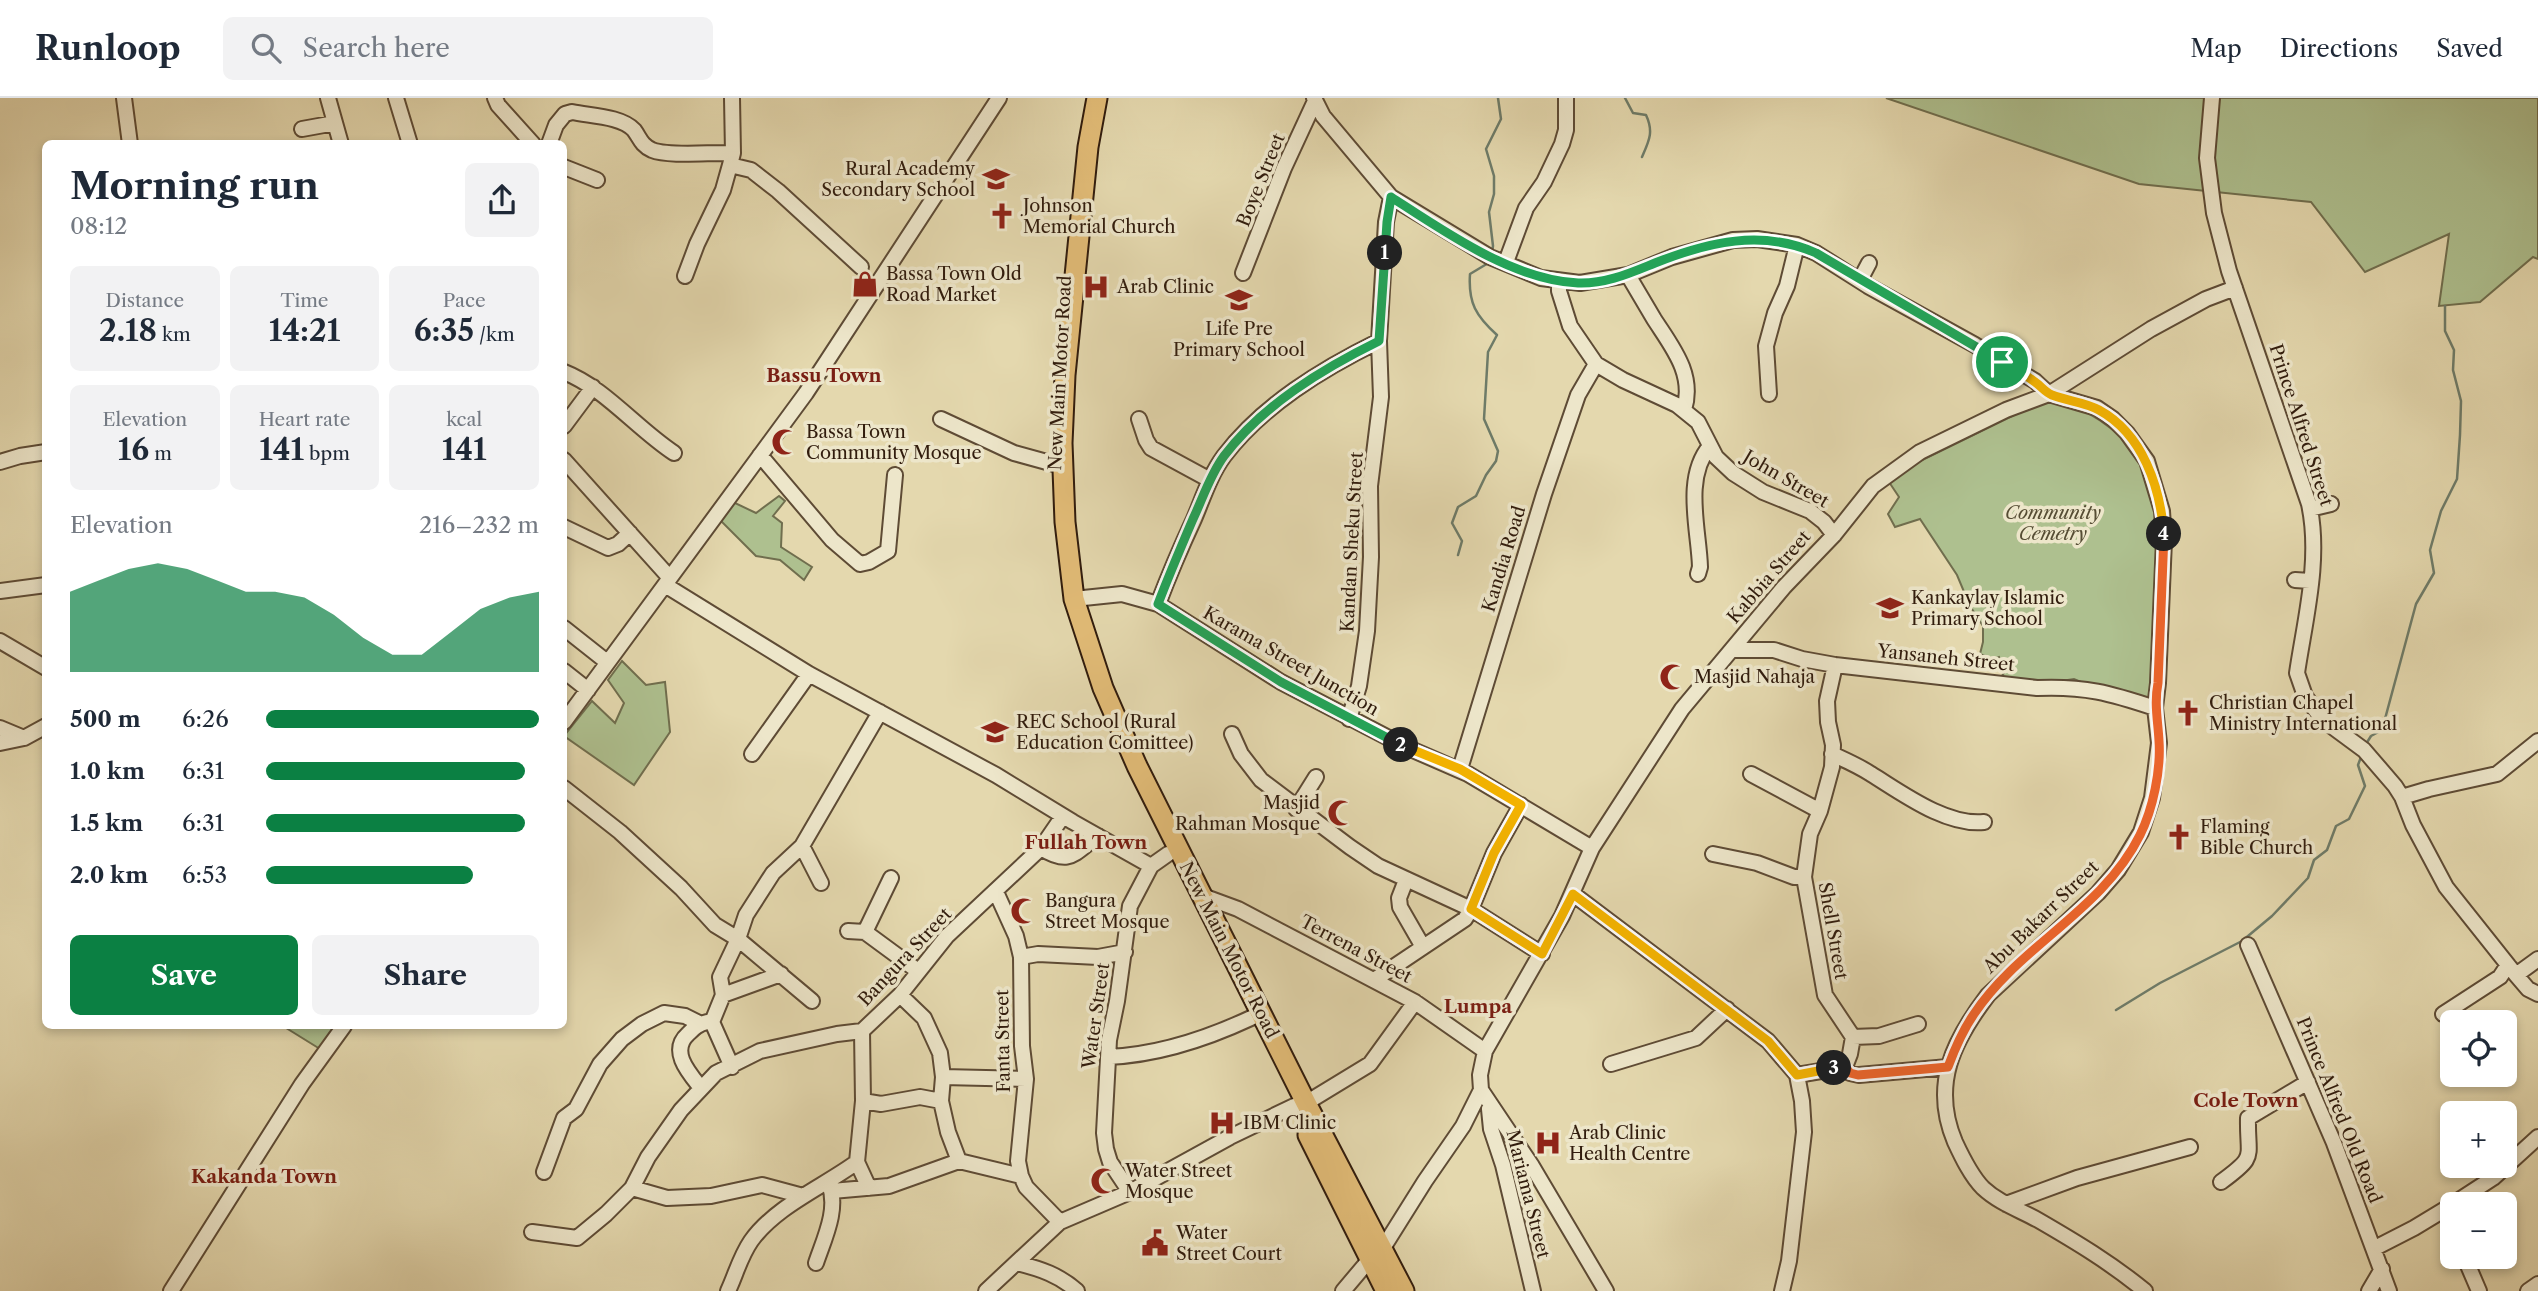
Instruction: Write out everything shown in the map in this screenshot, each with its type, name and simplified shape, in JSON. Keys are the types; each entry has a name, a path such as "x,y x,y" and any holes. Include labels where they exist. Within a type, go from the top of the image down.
{"highway":[{"name":"New Main Motor Road","path":"1089,98 1079,146 1057,368 1054,464 1056,522 1065,601 1095,691 1168,854 1251,1018 1300,1105 1376,1253 1404,1291"},
{"name":"New Main Motor Road","path":"1097,98 1088,147 1064,388 1062,443 1065,522 1074,599 1108,699 1136,766 1254,997 1300,1105"},
{"name":"New Main Motor Road","path":"1376,1253 1386,1291"}],"street":[{"path":"124,98 129,140"},
{"path":"328,98 340,140"},
{"path":"396,98 409,140"},
{"path":"495,98 498,105 529,140"},
{"path":"685,276 723,190 732,159 732,98"},
{"path":"567,713 588,690 806,393 999,98"},
{"path":"1506,262 1526,208 1544,182 1562,144 1566,130 1566,98"},
{"name":"Prince Alfred Street","path":"2213,98 2207,158 2214,213 2235,288 2311,509 2311,582 2297,674 2299,684 2322,719 2361,748 2402,797 2413,825 2446,887 2528,989 2538,994"},
{"name":"Abu Bakarr Street","path":"1314,100 1323,116 1391,197 1490,257 1541,278 1580,283 1628,275 1681,254 1732,240 1757,239 1797,244 1975,345 2035,381 2049,394 2096,408 2113,419 2127,433 2147,461 2162,511 2164,540 2155,708 2159,743 2158,766 2152,798 2132,850 2098,893 1988,995 1963,1032 1948,1067 1944,1103 1949,1128 1961,1155 1983,1187 2006,1204 2020,1209 2091,1250 2145,1291"},
{"name":"Boye Street","path":"1244,273 1284,168 1314,100"},
{"path":"551,140 556,125 565,114 572,113 622,122 650,149 732,159 778,191 861,267"},
{"path":"302,130 335,123"},
{"path":"567,168 597,180"},
{"name":"Kandan Sheku Street","path":"1349,719 1359,686 1367,631 1371,557 1370,486 1381,397 1379,341 1391,197"},
{"path":"1769,394 1766,346 1775,313 1787,286 1797,244"},
{"path":"1860,280 1870,263"},
{"path":"1628,275 1675,350 1684,371 1688,397 1684,410"},
{"name":"John Street","path":"1559,281 1559,291 1570,326 1596,364 1684,410 1698,422 1716,457 1733,473 1763,492 1810,511 1824,522 1834,535"},
{"name":"Kabbia Street","path":"1485,1051 1542,954 1573,894 1592,848 1682,709 1784,587 1834,535 1873,486 1920,452 2006,410 2049,394 2151,329 2206,299 2235,288"},
{"path":"1158,604 1210,480 1238,439 1273,406 1344,358 1379,341"},
{"name":"Kandia Road","path":"1460,769 1544,494 1578,395 1596,364"},
{"path":"567,374 593,387 649,436 674,453"},
{"path":"567,422 593,387"},
{"path":"941,419 1014,453 1054,464"},
{"path":"1139,419 1151,448 1210,480"},
{"path":"1698,574 1700,567 1695,512 1696,487 1702,455 1710,446"},
{"path":"0,462 42,453"},
{"path":"760,455 832,540 860,564 876,559 888,551 895,475"},
{"path":"567,463 630,533 668,582 809,674 996,775 1151,866"},
{"path":"2311,509 2331,504"},
{"path":"567,528 608,548 618,544 630,533"},
{"path":"2295,580 2311,582"},
{"path":"0,591 42,586"},
{"name":"Karama Street Junction","path":"1074,599 1122,594 1135,595 1158,604 1270,675 1349,719 1406,747 1460,769 1592,848"},
{"path":"567,630 607,662"},
{"path":"0,641 42,666"},
{"name":"Yansaneh Street","path":"1732,650 1774,650 1835,665 2037,688 2068,687 2108,692 2155,708"},
{"name":"Shell Street","path":"1835,665 1827,701 1832,767 1820,811 1810,834 1804,877 1825,995 1853,1037"},
{"path":"567,673 588,690"},
{"path":"752,754 809,674"},
{"path":"723,995 720,977 746,915 773,873 802,846 880,712"},
{"path":"0,728 24,738"},
{"path":"0,743 24,738 42,728"},
{"path":"1232,734 1241,754 1261,780 1296,809 1378,866 1471,909 1542,954"},
{"path":"2402,797 2497,774 2538,741"},
{"path":"1832,754 1911,799 1972,823 1984,822"},
{"path":"1751,774 1820,811"},
{"path":"1296,809 1316,777"},
{"path":"567,790 620,832 681,888 715,925 738,939 812,1001"},
{"path":"1374,980 1465,919 1494,853 1521,805"},
{"name":"Bangura Street","path":"532,1232 577,1238 606,1214 632,1188 648,1157 681,1110 716,1073 760,1051 862,1031 900,995 947,936 1041,848 1063,816"},
{"path":"1041,848 1056,858 1063,858 1098,836"},
{"path":"802,846 821,883"},
{"name":"Water Street","path":"1130,1192 1110,1162 1106,1149 1104,1133 1109,1040 1125,952 1130,906 1151,866 1168,854"},
{"path":"1713,854 1757,863 1794,877 1804,877"},
{"path":"865,932 891,878"},
{"path":"1406,880 1399,898 1400,906 1423,947"},
{"name":"Fanta Street","path":"996,892 1021,957 1022,1046 1026,1079 1018,1161 1021,1176"},
{"path":"1573,894 1768,1041 1797,1075 1804,1132 1789,1261 1782,1291"},
{"name":"Terrena Street","path":"1200,895 1238,909 1415,1002 1485,1051"},
{"path":"848,931 865,932 918,971"},
{"name":"Prince Alfred Old Road","path":"2248,945 2308,1082 2375,1248 2389,1291"},
{"path":"1021,957 1050,954 1098,957 1125,952"},
{"path":"2449,1010 2512,970 2538,959"},
{"path":"701,1088 684,1066 680,1042 706,1023 723,995 781,974"},
{"path":"900,995 924,1018 940,1053 943,1077 941,1101 947,1132 959,1161"},
{"path":"986,1291 1060,1222 1130,1192 1230,1137 1300,1105 1370,1064 1415,1002"},
{"path":"1612,1065 1696,1038 1727,1009"},
{"path":"544,1172 564,1118 576,1109 600,1063 622,1039 642,1024 664,1013 706,1023 732,1067"},
{"path":"1108,1057 1130,1056 1174,1047 1251,1018"},
{"path":"1845,1067 1853,1037 1879,1036 1919,1024"},
{"path":"171,1291 302,1084 342,1029"},
{"path":"862,1031 863,1101 857,1162 869,1188"},
{"path":"1485,1051 1480,1075 1481,1090 1489,1106 1532,1166 1606,1291"},
{"path":"1845,1067 1850,1073 1858,1075 1948,1067"},
{"path":"1797,1075 1845,1067"},
{"path":"943,1077 1026,1079"},
{"path":"2221,1182 2244,1165 2248,1156 2248,1118 2308,1082"},
{"path":"1343,1291 1376,1253 1463,1126 1481,1090"},
{"path":"863,1101 881,1104 920,1097 941,1101"},
{"name":"Mariama Street","path":"1489,1106 1492,1129 1533,1291"},
{"path":"2472,1192 2493,1178 2538,1137"},
{"path":"2006,1204 2077,1178 2190,1147"},
{"path":"728,1291 740,1259 753,1239 803,1196 830,1187 889,1186 959,1161 1021,1176 1026,1187 1060,1222"},
{"path":"817,1263 831,1218 830,1187 857,1162"},
{"path":"632,1188 667,1198 711,1196 762,1185 803,1196"},
{"path":"2375,1248 2440,1212"},
{"path":"1017,1263 1052,1273 1064,1279 1077,1291"},
{"path":"2369,1291 2382,1269"},
{"path":"2470,1269 2479,1291"},
{"path":"2528,1291 2538,1284"}],"green space":[{"path":"1886,98 2538,98 2538,259 2533,257 2480,302 2439,306 2449,234 2365,272 2311,202 2139,184"},
{"name":"Community Cemetry","path":"2053,396 2096,417 2121,436 2152,474 2164,505 2159,702 2098,689 2074,679 2035,685 1997,682 2004,673 1999,657 1993,659 1980,654 1983,626 1970,606 1957,575 1920,519 1895,527 1888,514 1899,497 1889,482 1912,465"},
{"path":"779,496 785,501 773,516 782,523 781,547 812,567 804,580 780,560 756,556 719,519 733,502 756,513"},
{"path":"622,661 646,685 665,682 670,732 634,785 567,738 567,732 592,701 615,723 624,703 608,680"},
{"path":"288,1029 335,1029 320,1049"}],"waterway":[{"path":"1492,252 1489,212 1494,194 1494,176 1486,149 1501,119 1498,98"},
{"path":"1625,98 1633,113 1646,115 1650,126 1650,136 1642,157"},
{"path":"1458,555 1462,541 1452,523 1458,507 1476,496 1496,461 1498,451 1484,419 1488,352 1497,335 1484,322 1470,293 1470,274 1490,262"},
{"path":"2366,744 2371,736 2382,730 2416,604 2434,573 2430,550 2441,511 2457,479 2461,401 2453,370 2454,350 2445,331 2445,306"},
{"path":"2116,1010 2160,983 2242,941 2272,916 2308,878 2314,860 2327,850 2336,826 2349,819 2365,786 2358,765 2361,757"}],"place":[{"name":"Rural Academy Secondary School","path":"996,179"},
{"name":"Johnson Memorial Church","path":"1002,216"},
{"name":"Bassa Town Old Road Market","path":"865,284"},
{"name":"Arab Clinic","path":"1096,287"},
{"name":"Life Pre Primary School","path":"1239,300"},
{"name":"Bassa Town Community Mosque","path":"785,442"},
{"name":"Kankaylay Islamic Primary School","path":"1890,608"},
{"name":"Masjid Nahaja","path":"1673,677"},
{"name":"Christian Chapel Ministry International","path":"2188,713"},
{"name":"REC School (Rural Education Comittee)","path":"995,732"},
{"name":"Masjid Rahman Mosque","path":"1341,813"},
{"name":"Flaming Bible Church","path":"2179,837"},
{"name":"Bangura Street Mosque","path":"1024,911"},
{"name":"IBM Clinic","path":"1222,1123"},
{"name":"Arab Clinic Health Centre","path":"1548,1143"},
{"name":"Water Street Mosque","path":"1104,1181"},
{"name":"Water Street Court","path":"1155,1243"}],"district":[{"name":"Bassu Town","path":"824,375"},
{"name":"Fullah Town","path":"1086,842"},
{"name":"Lumpa","path":"1478,1006"},
{"name":"Cole Town","path":"2246,1100"},
{"name":"Kakanda Town","path":"264,1176"}],"route":[{"path":"1391,197 1490,257 1541,278 1559,281 1580,283 1628,275 1672,257 1732,240 1757,239 1797,244 2002,362 2035,381 2049,394 2096,408 2113,419 2147,461 2162,511 2164,540 2158,683 2155,697 2158,766 2152,798 2132,850 2098,893 1988,995 1963,1032 1948,1067 1858,1075 1850,1073 1845,1067 1820,1069 1797,1075 1768,1041 1573,894 1542,954 1471,909 1494,853 1521,805 1460,769 1406,747 1281,682 1158,604 1210,480 1223,458 1246,430 1273,406 1344,358 1379,341 1391,197"}]}
